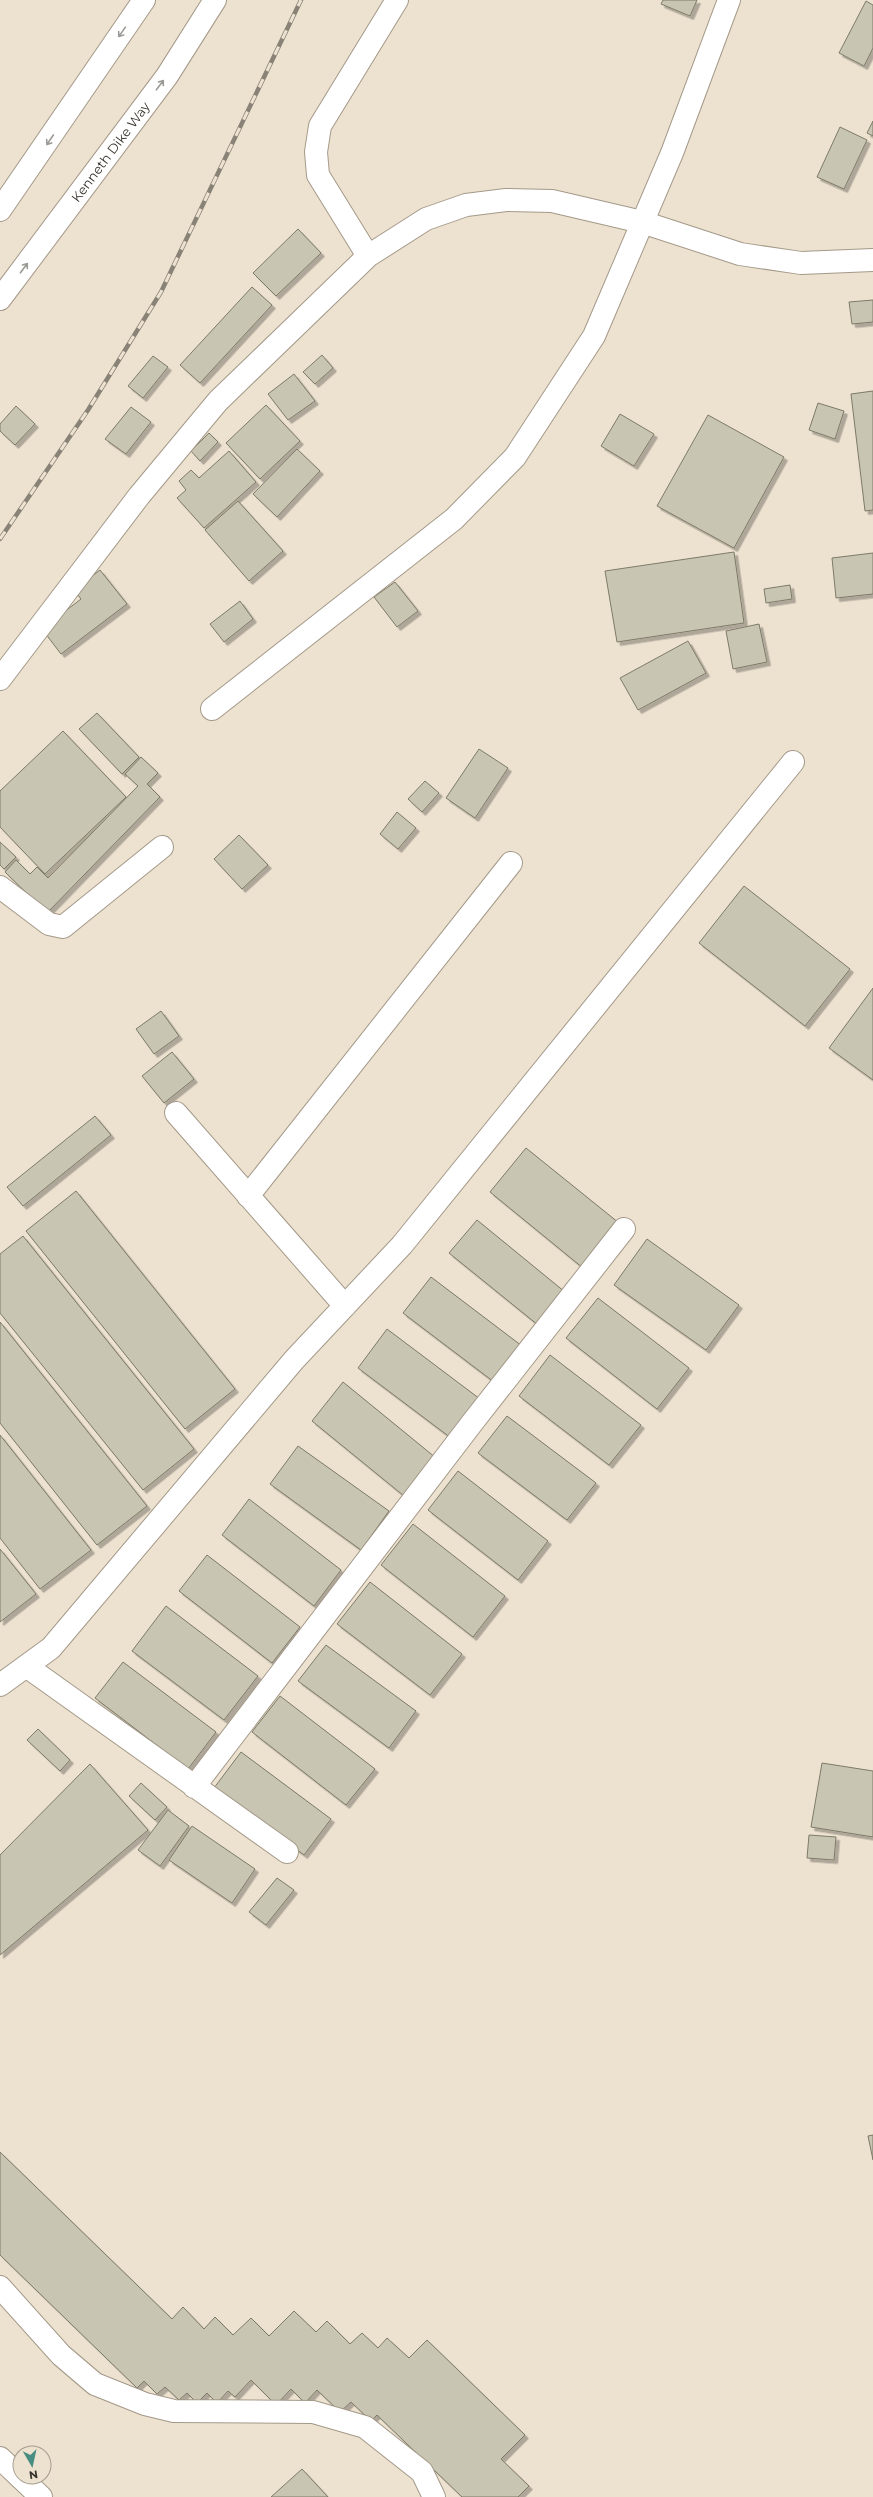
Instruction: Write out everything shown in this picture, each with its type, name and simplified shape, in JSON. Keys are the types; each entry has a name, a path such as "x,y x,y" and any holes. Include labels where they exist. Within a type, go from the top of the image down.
{"main road":[{"path":"0,210 144,0"},
{"name":"Kenneth Dike Way","path":"0,299 167,76 215,0"},
{"path":"368,256 318,175 316,152 320,126 397,0"},
{"path":"212,709 454,519 515,457 594,336 672,153 729,0"},
{"path":"0,678 139,496 218,401 368,256 426,219 466,205 506,200 552,201 642,222 740,254 801,263 873,260"},
{"path":"0,1685 51,1648 294,1360 402,1245 793,762"},
{"path":"0,887 49,924 63,927 162,846"},
{"path":"248,1196 511,863"},
{"path":"176,1113 345,1306"},
{"path":"194,1787 472,1423 624,1229"},
{"path":"26,1666 287,1852"},
{"path":"0,2287 61,2355 95,2384 145,2404 174,2411 313,2412 365,2427 422,2472 434,2497"},
{"path":"0,2458 12,2469"},
{"path":"28,2485 41,2497"}],"building":[{"path":"663,0 697,0 690,16 661,4"},
{"path":"866,1 873,5 873,48 864,66 839,53"},
{"path":"873,121 873,136 867,133"},
{"path":"840,127 867,140 844,189 817,177"},
{"path":"298,229 321,253 276,296 253,273"},
{"path":"252,287 272,305 200,383 180,365"},
{"path":"873,300 873,322 852,324 849,302"},
{"path":"322,355 333,368 315,384 303,372"},
{"path":"153,356 168,367 143,398 128,386"},
{"path":"294,374 315,401 288,420 268,394"},
{"path":"873,391 873,510 865,511 851,394"},
{"path":"818,403 844,411 835,439 809,430"},
{"path":"266,405 300,441 260,479 226,443"},
{"path":"16,406 35,424 15,445 0,431 0,424"},
{"path":"131,407 151,422 126,454 105,439"},
{"path":"620,414 654,434 634,466 601,446"},
{"path":"708,415 784,457 734,548 657,506"},
{"path":"209,433 218,442 200,461 191,451"},
{"path":"297,449 320,471 277,517 253,494"},
{"path":"229,451 256,482 204,528 177,498 186,490 179,481 191,470 199,478"},
{"path":"238,501 283,551 249,581 205,530"},
{"path":"734,552 744,623 617,642 605,571"},
{"path":"873,553 873,594 836,598 832,558"},
{"path":"100,570 127,604 61,654 42,629 81,599 74,590"},
{"path":"395,582 418,611 397,627 374,597"},
{"path":"790,585 792,599 766,603 764,589"},
{"path":"240,601 253,619 224,642 210,624"},
{"path":"759,624 767,662 733,669 726,631"},
{"path":"688,641 706,673 638,710 620,678"},
{"path":"97,713 139,757 122,774 79,729"},
{"path":"63,731 126,797 45,874 0,827 0,791"},
{"path":"479,749 508,768 475,818 446,798"},
{"path":"141,757 158,773 147,784 160,797 47,913 5,872 16,860 30,874 37,867 48,878 138,786 125,774"},
{"path":"425,781 439,793 422,812 408,799"},
{"path":"397,812 416,828 398,849 380,834"},
{"path":"239,835 268,865 242,889 214,859"},
{"path":"0,842 16,857 4,869 0,865"},
{"path":"744,886 850,969 805,1026 699,943"},
{"path":"873,988 873,1080 829,1048"},
{"path":"161,1011 179,1036 154,1054 136,1029"},
{"path":"172,1052 194,1079 164,1103 142,1076"},
{"path":"95,1116 111,1135 23,1206 7,1187"},
{"path":"526,1148 619,1223 583,1268 490,1192"},
{"path":"76,1191 235,1389 185,1429 26,1231"},
{"path":"477,1220 565,1292 538,1325 449,1253"},
{"path":"23,1236 194,1449 143,1490 0,1313 0,1254"},
{"path":"647,1239 739,1305 706,1350 614,1285"},
{"path":"431,1277 522,1346 494,1382 403,1313"},
{"path":"598,1298 689,1368 657,1409 566,1338"},
{"path":"0,1322 147,1506 97,1545 0,1423"},
{"path":"387,1329 480,1399 451,1438 358,1368"},
{"path":"550,1355 641,1425 609,1465 519,1396"},
{"path":"343,1382 436,1458 404,1496 312,1421"},
{"path":"507,1416 596,1483 567,1520 478,1453"},
{"path":"0,1435 91,1550 40,1589 0,1538"},
{"path":"298,1446 389,1511 361,1550 270,1484"},
{"path":"458,1471 548,1541 518,1580 428,1510"},
{"path":"249,1499 341,1570 314,1606 222,1535"},
{"path":"413,1524 505,1596 473,1637 381,1565"},
{"path":"0,1549 36,1594 0,1622"},
{"path":"207,1555 300,1627 272,1663 179,1591"},
{"path":"370,1582 462,1654 430,1695 337,1624"},
{"path":"166,1606 258,1676 224,1720 132,1651"},
{"path":"326,1645 416,1711 389,1748 298,1681"},
{"path":"123,1662 216,1732 188,1769 95,1698"},
{"path":"280,1696 375,1769 346,1805 252,1732"},
{"path":"38,1729 70,1760 60,1771 27,1740"},
{"path":"241,1752 331,1819 304,1855 214,1788"},
{"path":"822,1763 873,1771 873,1837 811,1827"},
{"path":"90,1764 148,1830 0,1955 0,1855"},
{"path":"141,1783 167,1807 155,1820 129,1796"},
{"path":"168,1810 189,1826 160,1866 138,1850"},
{"path":"192,1826 255,1869 232,1903 169,1860"},
{"path":"809,1835 836,1837 834,1860 807,1858"},
{"path":"277,1878 294,1890 266,1925 249,1912"},
{"path":"873,2135 873,2160 868,2136"},
{"path":"0,2152 172,2319 183,2307 204,2329 215,2317 233,2335 251,2318 269,2336 294,2311 316,2332 327,2321 350,2344 362,2333 378,2348 387,2338 409,2358 427,2340 525,2435 501,2459 529,2486 518,2497 462,2497 377,2415 371,2421 351,2402 340,2412 317,2390 305,2403 291,2389 276,2405 251,2380 235,2397 228,2391 217,2403 207,2393 197,2403 187,2393 179,2400 165,2387 157,2394 144,2381 137,2388 0,2255"},
{"path":"302,2469 328,2497 271,2497"}],"railway":[{"path":"0,539 88,410 161,292 301,0"}]}
